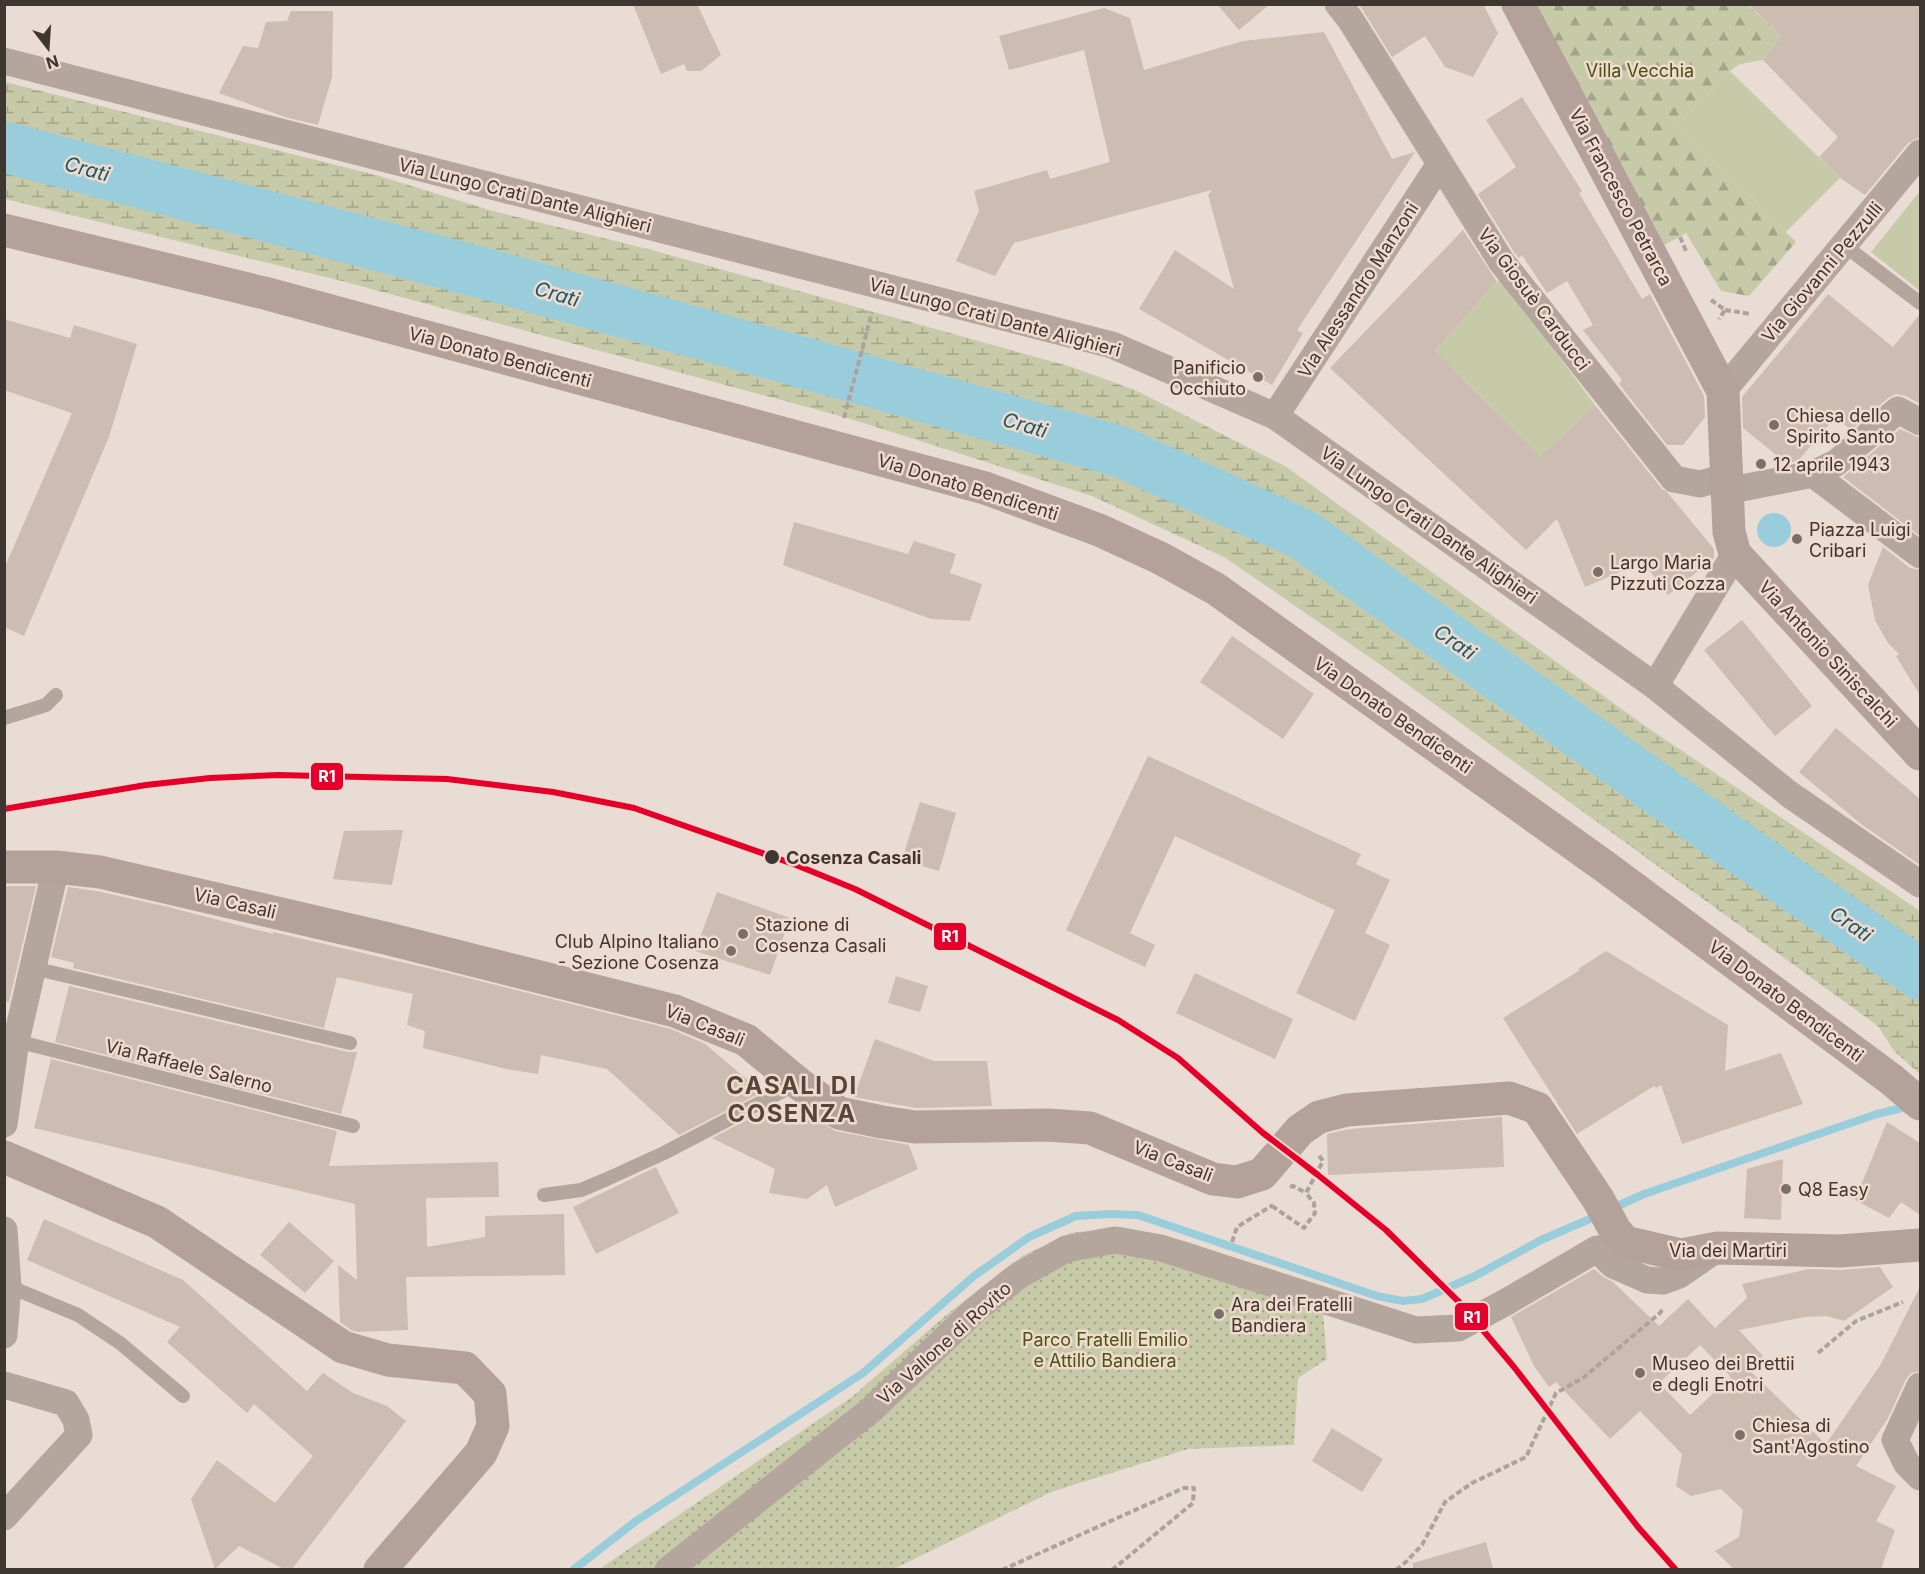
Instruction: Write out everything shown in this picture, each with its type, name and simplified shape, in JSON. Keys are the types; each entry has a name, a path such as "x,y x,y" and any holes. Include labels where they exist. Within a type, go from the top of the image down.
{"street":[{"name":"Via Giosuè Carducci","path":"1338,4 1350,19 1502,261 1674,479 1700,484 1726,484 1813,474 1836,463 1898,410 1920,422"},
{"name":"Via Francesco Petrarca","path":"1518,4 1723,391"},
{"name":"Via Lungo Crati Dante Alighieri","path":"4,61 1112,345 1275,416 1655,686 1789,794 1920,884"},
{"name":"Via Giovanni Pezzulli","path":"1723,391 1920,153"},
{"name":"Via Alessandro Manzoni","path":"1275,416 1440,164"},
{"name":"Via Donato Bendicenti","path":"4,230 268,294 837,447 985,488 1099,530 1160,558 1216,589 1604,866 1892,1080 1920,1104"},
{"path":"1655,686 1735,554 1729,532 1723,391"},
{"path":"1813,474 1920,555"},
{"name":"Via Antonio Siniscalchi","path":"1735,554 1920,754"},
{"name":"Via Casali","path":"4,867 56,867 100,872 363,933 675,1011 746,1040 839,1113 915,1127 1048,1125 1090,1128 1213,1179 1237,1182 1263,1174 1300,1130 1319,1117 1347,1110 1509,1098 1537,1108"},
{"path":"4,1124 16,1041 56,867"},
{"name":"Via dei Martiri","path":"1537,1108 1625,1242 1681,1255 1718,1248 1840,1251 1920,1245"},
{"path":"4,1157 157,1222 343,1347 388,1360 465,1368 490,1394 493,1426 481,1453 380,1569"},
{"path":"4,1230 8,1286 4,1335"},
{"name":"Via Vallone di Rovito","path":"668,1569 871,1410 975,1310 1018,1275 1066,1249 1115,1239 1161,1248 1416,1330 1458,1328 1597,1249 1613,1265 1647,1280 1663,1281 1679,1275 1718,1248"},
{"path":"4,1385 66,1403 75,1420 78,1435 4,1517"},
{"path":"1920,1386 1895,1440 1907,1464 1920,1477"}],"lane":[{"path":"1845,246 1920,303"},
{"path":"4,718 46,705 56,695"},
{"path":"33,968 350,1043"},
{"name":"Via Raffaele Salerno","path":"16,1041 353,1126"},
{"path":"544,1195 581,1190 607,1179 664,1153 798,1083"},
{"path":"8,1286 78,1315 120,1342 183,1396"}],"path":[{"path":"842,426 874,305"},
{"path":"1725,310 1761,316"},
{"path":"1237,1227 1272,1206 1304,1228 1315,1213 1314,1203 1306,1192 1323,1161"},
{"path":"1396,1569 1422,1545 1445,1502 1472,1484 1526,1457 1556,1393 1583,1378 1660,1312 1679,1275"},
{"path":"1818,1353 1856,1321 1903,1302"},
{"path":"1002,1569 1184,1488 1194,1488 1193,1503 1112,1569"}],"green space":[{"name":"Villa Vecchia","path":"1531,5 1748,5 1781,36 1763,60 1740,64 1730,71 1677,126 1796,242 1749,296 1721,291 1686,233 1661,247"},
{"path":"1730,71 1840,178 1786,232 1677,126"},
{"path":"5,82 376,175 493,211 648,249 1072,367 1137,391 1285,466 1648,728 1920,911 1920,1074 1894,1051 1878,1026 1378,663 1224,557 1092,496 851,419 342,281 5,199"},
{"path":"1920,191 1920,291 1871,252"},
{"path":"1501,278 1595,405 1523,474 1519,436 1455,371 1417,371"},
{"name":"Parco Fratelli Emilio e Attilio Bandiera","path":"1122,1227 1188,1242 1321,1288 1327,1359 1298,1378 1294,1445 1188,1449 1051,1492 894,1569 598,1570 852,1397 945,1316 1022,1256 1070,1233"}],"water":[{"path":"1774,513 1786,518 1791,530 1786,542 1774,547 1762,542 1757,530 1762,518"}],"building":[{"path":"633,4 697,4 721,55 701,71 687,71 684,64 661,74"},
{"path":"1217,4 1270,4 1239,30"},
{"path":"1359,4 1483,4 1498,33 1473,77 1445,67 1425,36 1392,57"},
{"path":"1748,4 1920,4 1920,137 1908,143 1865,195 1840,178 1819,157 1838,137 1763,60 1781,36"},
{"path":"1104,8 1130,18 1144,70 1243,41 1324,32 1392,159 1415,152 1297,330 1303,333 1272,385 1139,309 1175,250 1234,289 1208,195 1212,190 1014,243 995,276 956,261 979,211 974,191 1047,170 1050,179 1110,162 1084,50 1009,70 999,36"},
{"path":"291,11 333,11 332,77 318,125 285,117 219,93 243,46 258,48 266,22 287,21"},
{"path":"1522,97 1582,191 1579,193 1642,299 1650,294 1704,396 1705,417 1683,445 1667,445 1619,384 1622,380 1583,330 1593,325 1567,281 1547,293 1522,255 1519,258 1514,252 1478,194 1516,167 1486,120"},
{"path":"1463,230 1497,282 1435,351 1540,457 1595,405 1662,489 1667,492 1714,549 1714,558 1668,595 1643,562 1585,587 1557,519 1526,550 1330,368"},
{"path":"1828,294 1893,347 1920,314 1920,404 1906,396 1896,394 1888,398 1851,430 1835,417 1798,461 1786,463 1743,428 1742,397"},
{"path":"4,319 70,338 74,325 137,344 109,437 24,636 4,627 4,569 72,413 4,390"},
{"path":"1900,429 1920,438 1920,536 1843,477"},
{"path":"794,522 908,554 914,541 956,554 950,573 982,584 970,621 931,619 783,565"},
{"path":"1883,547 1910,568 1920,570 1920,695 1896,656 1899,654 1888,643 1875,620 1868,585"},
{"path":"1742,620 1812,706 1775,736 1704,650"},
{"path":"1232,636 1314,694 1283,739 1200,682"},
{"path":"1836,728 1920,799 1920,865 1861,824 1799,772"},
{"path":"1148,756 1361,854 1356,864 1390,880 1365,933 1390,945 1355,1021 1296,993 1335,910 1175,836 1130,933 1155,945 1145,967 1066,930"},
{"path":"920,802 956,813 939,871 902,860"},
{"path":"403,830 392,885 333,879 344,831"},
{"path":"4,886 36,886 9,1002 4,1001"},
{"path":"68,887 168,907 273,934 273,932 440,971 671,1029 705,1044 762,1092 679,1135 606,1068 541,1055 538,1074 506,1069 423,1048 425,1031 407,1025 413,994 337,977 324,1028 73,968 74,963 51,957"},
{"name":"Stazione di Cosenza Casali","path":"717,892 790,918 770,975 695,951"},
{"path":"1606,951 1728,1025 1725,1071 1781,1053 1803,1104 1682,1144 1661,1085 1656,1088 1654,1086 1577,1134 1503,1018"},
{"path":"1195,973 1293,1019 1275,1059 1176,1013"},
{"path":"896,976 928,986 920,1012 888,1003"},
{"path":"69,986 348,1052 357,1052 341,1114 55,1042"},
{"path":"875,1039 934,1061 987,1061 992,1106 916,1108 854,1097"},
{"path":"51,1059 337,1131 329,1166 498,1162 499,1197 426,1198 427,1247 485,1237 485,1216 564,1214 565,1275 406,1277 408,1330 358,1332 351,1330 340,1322 338,1265 357,1280 355,1204 34,1128"},
{"path":"778,1104 807,1113 835,1131 909,1145 918,1169 835,1207 827,1185 807,1199 769,1193 775,1169 712,1138"},
{"path":"1502,1117 1504,1167 1328,1175 1327,1134 1350,1129"},
{"path":"1887,1122 1920,1143 1920,1215 1901,1202 1889,1218 1855,1200"},
{"path":"1783,1159 1781,1220 1744,1218 1747,1169"},
{"path":"656,1167 679,1213 596,1254 573,1207"},
{"path":"44,1219 183,1280 307,1391 323,1373 353,1393 387,1406 406,1421 292,1569 284,1569 239,1546 215,1569 191,1499 217,1460 275,1503 313,1456 254,1404 247,1413 167,1342 180,1327 27,1260"},
{"path":"289,1222 334,1261 305,1293 260,1255"},
{"path":"1880,1267 1893,1287 1844,1321 1827,1316 1805,1317 1739,1330 1763,1356 1749,1370 1826,1444 1881,1364 1920,1287 1920,1371 1911,1373 1906,1379 1888,1418 1856,1466 1896,1486 1876,1521 1895,1530 1881,1569 1734,1569 1715,1551 1739,1537 1743,1510 1721,1489 1691,1496 1676,1486 1682,1454 1640,1411 1610,1439 1556,1382 1549,1387 1534,1366 1511,1317 1594,1269 1613,1282 1659,1326 1688,1299 1715,1328 1747,1298 1742,1284 1809,1269 1841,1270","holes":["1700,1345 1731,1377 1690,1415 1659,1383"]},
{"path":"1332,1428 1383,1459 1362,1492 1312,1461"},
{"path":"1486,1542 1493,1569 1413,1569 1413,1563"}],"waterway":[{"name":"Crati","path":"4,147 494,276 1121,452 1302,534 1727,839 1920,974"},
{"path":"1611,1209 1644,1194 1877,1114 1910,1106"},
{"path":"573,1570 636,1521 863,1373 974,1276 1029,1237 1076,1216 1138,1215 1377,1296 1403,1301 1422,1299 1475,1276 1541,1240 1599,1215"}],"transit line":[{"name":"R1","path":"4,809 146,785 210,778 278,775 447,779 553,792 634,808 796,865 855,889 1118,1020 1178,1058 1263,1133 1386,1230 1460,1303 1514,1367 1638,1527 1676,1570"}],"place":[{"name":"Panificio Occhiuto","path":"1258,377"},
{"name":"Chiesa dello Spirito Santo","path":"1774,425"},
{"name":"12 aprile 1943","path":"1761,464"},
{"name":"Piazza Luigi Cribari","path":"1797,539"},
{"name":"Largo Maria Pizzuti Cozza","path":"1598,572"},
{"name":"Cosenza Casali","path":"772,857"},
{"name":"Stazione di Cosenza Casali","path":"743,934"},
{"name":"Club Alpino Italiano - Sezione Cosenza","path":"731,951"},
{"name":"Q8 Easy","path":"1786,1189"},
{"name":"Ara dei Fratelli Bandiera","path":"1219,1314"},
{"name":"Museo dei Brettii e degli Enotri","path":"1640,1373"},
{"name":"Chiesa di Sant'Agostino","path":"1740,1435"}],"district":[{"name":"CASALI DI COSENZA","path":"792,1099"}]}
